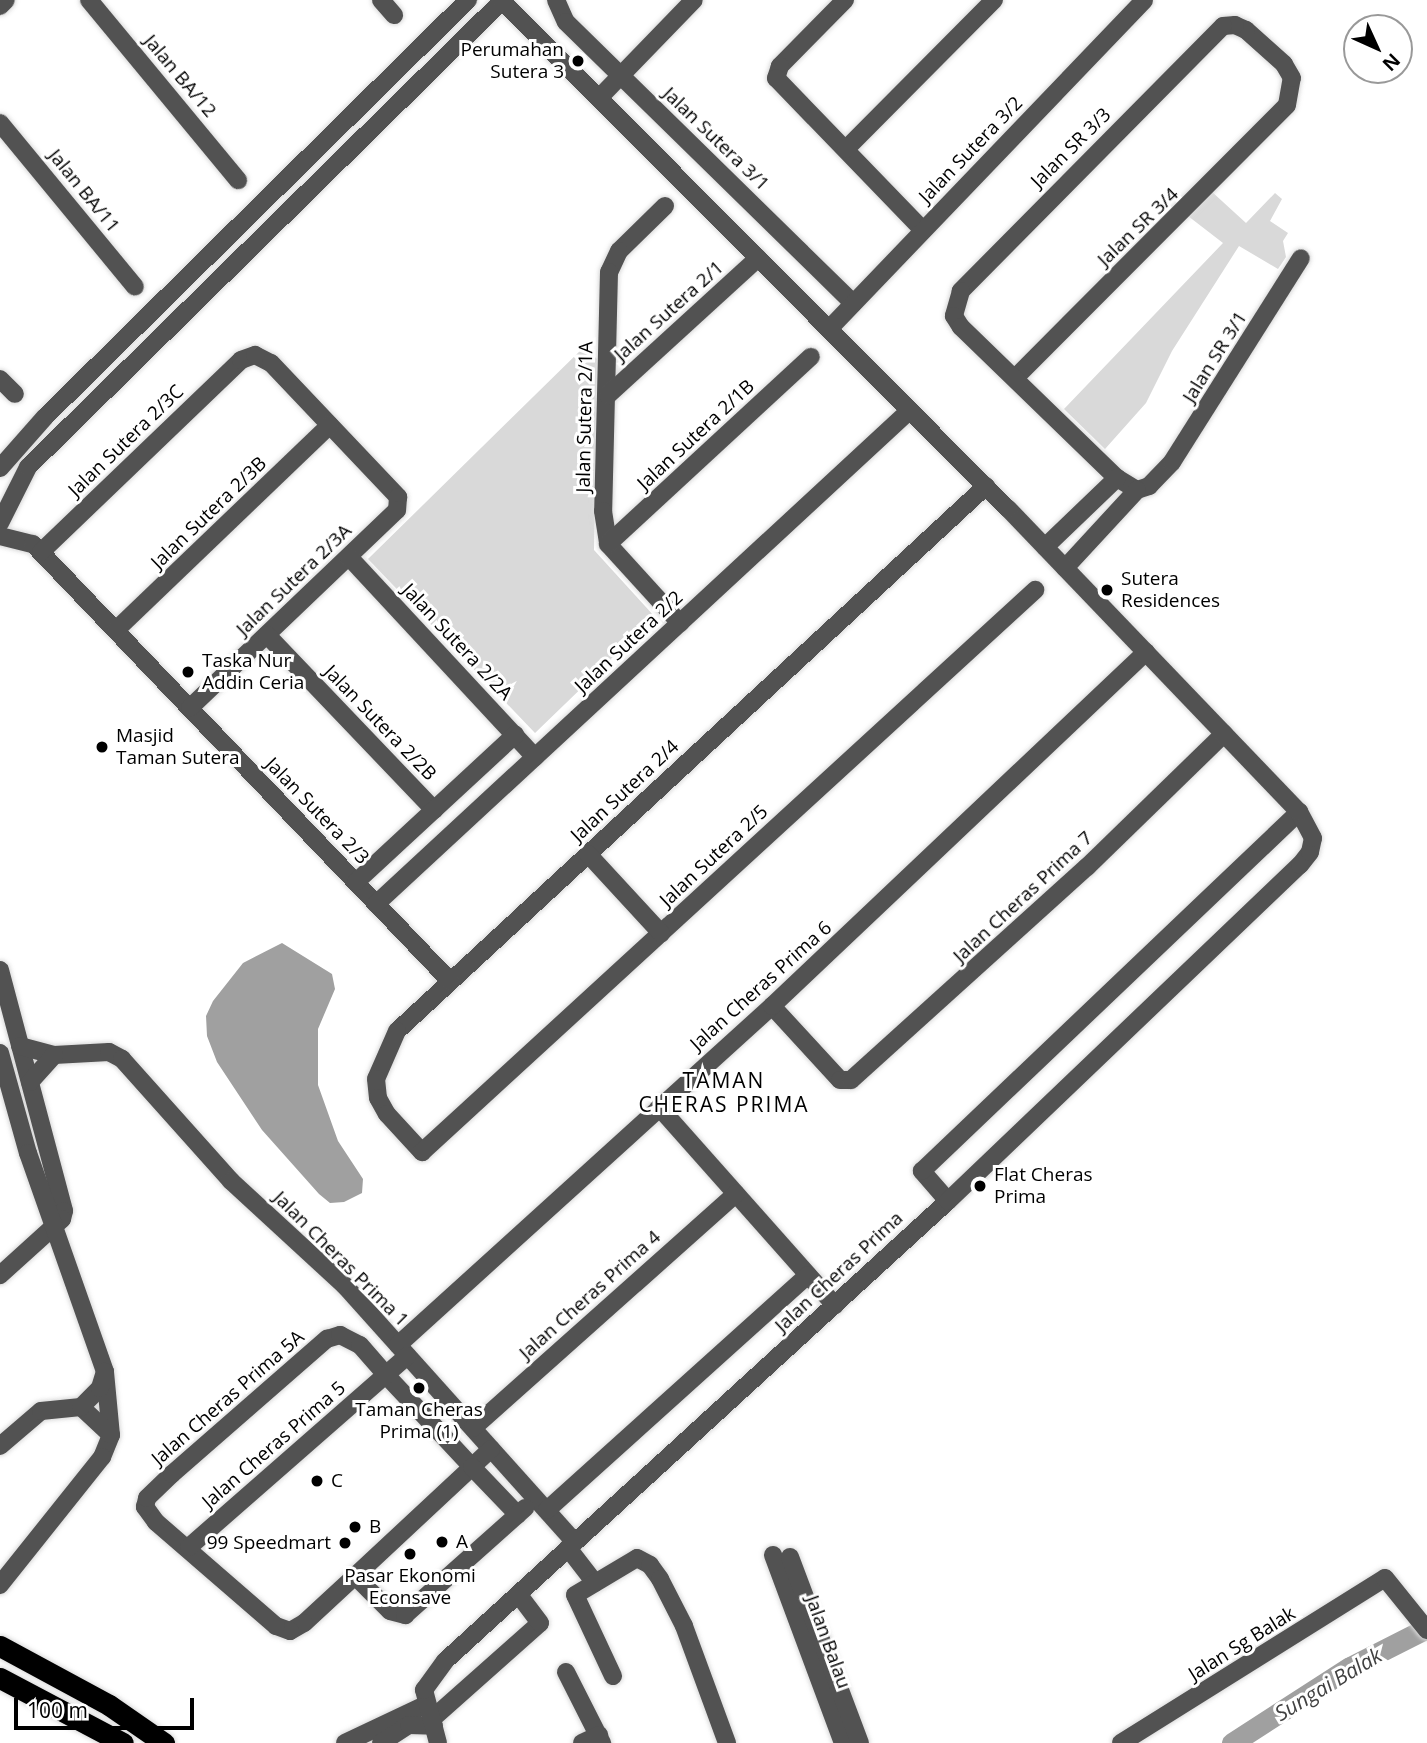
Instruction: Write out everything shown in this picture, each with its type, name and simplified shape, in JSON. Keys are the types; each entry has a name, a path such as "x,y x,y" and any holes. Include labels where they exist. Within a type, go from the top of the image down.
{"highway":[{"path":"0,1646 147,1729 181,1743"},
{"path":"0,1678 87,1733 123,1743"},
{"path":"147,1729 164,1743"}],"street":[{"path":"0,6 6,0"},
{"name":"Jalan BA/12","path":"89,0 238,180"},
{"path":"381,0 394,16"},
{"path":"0,468 45,417 468,0"},
{"path":"0,523 28,467 502,0 986,486 1299,812 922,1171 948,1201"},
{"name":"Jalan Sutera 3/1","path":"556,0 566,22 853,303"},
{"path":"599,98 694,0"},
{"path":"845,0 780,66 776,78 923,230"},
{"path":"846,149 994,0"},
{"name":"Jalan Sutera 3/2","path":"829,329 1139,2"},
{"name":"Jalan SR 3/4","path":"1015,378 1287,105 1292,78 1284,65 1235,25"},
{"name":"Jalan SR 3/3","path":"1015,378 954,316 961,291 1211,35 1235,25"},
{"name":"Jalan BA/11","path":"0,122 135,287"},
{"name":"Jalan Sutera 2/1A","path":"608,544 603,511 612,261 665,206"},
{"name":"Jalan Sutera 2/1","path":"608,395 758,258"},
{"name":"Jalan SR 3/1","path":"1137,490 1160,476 1232,373 1301,258"},
{"name":"Jalan Sutera 2/3C","path":"41,552 241,360 255,355 271,363 330,425"},
{"name":"Jalan Sutera 2/1B","path":"608,544 811,357"},
{"path":"1015,378 1116,478 1137,490 1065,568"},
{"path":"0,379 15,394"},
{"name":"Jalan Sutera 2/2","path":"376,904 910,410"},
{"name":"Jalan Sutera 2/3A","path":"190,708 397,510 398,497 330,425"},
{"name":"Jalan Sutera 2/3B","path":"116,630 330,425"},
{"path":"1045,547 1116,478"},
{"name":"Jalan Sutera 2/4","path":"422,1152 387,1114 378,1098 376,1079 397,1031 986,486"},
{"name":"Jalan Sutera 2/3","path":"0,536 22,538 41,552 450,981"},
{"path":"608,544 680,623"},
{"name":"Jalan Sutera 2/2A","path":"349,557 535,757"},
{"name":"Jalan Sutera 2/5","path":"422,1152 1035,590"},
{"name":"Jalan Sutera 2/2B","path":"267,635 434,810"},
{"name":"Jalan Cheras Prima 6","path":"403,1350 1146,652"},
{"name":"Jalan Cheras Prima 7","path":"772,1006 844,1082 984,961 1224,734"},
{"path":"356,883 515,735"},
{"name":"Jalan Cheras Prima","path":"432,1723 424,1690 432,1675 527,1606 573,1549 948,1201 1300,865 1310,852 1312,838 1299,812"},
{"path":"588,854 661,933"},
{"path":"0,970 64,1211 53,1226 0,1275"},
{"name":"Jalan Cheras Prima 1","path":"20,1046 54,1055 109,1052 122,1059 232,1181 345,1286 403,1350 541,1504 593,1580"},
{"path":"0,1053 53,1226 105,1372 111,1435 102,1457 0,1585"},
{"path":"30,1082 54,1055"},
{"path":"659,1107 835,1305"},
{"name":"Jalan Cheras Prima 4","path":"473,1428 736,1194"},
{"path":"355,1576 390,1611 405,1615 518,1515 541,1504 808,1275"},
{"name":"Jalan Cheras Prima 5A","path":"189,1547 148,1515 147,1498 327,1339 340,1335 360,1345 386,1375"},
{"name":"Jalan Cheras Prima 5","path":"189,1547 386,1375 403,1350"},
{"path":"0,1446 41,1411 81,1407 100,1388 105,1372"},
{"path":"386,1375 518,1515"},
{"path":"81,1407 111,1435"},
{"path":"189,1547 276,1626 290,1631 304,1623 491,1449"},
{"name":"Jalan Balau","path":"843,1743 782,1556 860,1743"},
{"path":"613,1676 575,1595 593,1580 630,1560 650,1564 684,1626 727,1743"},
{"name":"Jalan Sg Balak","path":"1121,1743 1385,1578 1427,1630"},
{"path":"345,1743 432,1723 540,1623 527,1606"},
{"path":"566,1672 601,1739 582,1743"},
{"path":"381,1743 409,1725 432,1723"}],"shaded area":[{"path":"1211,191 1246,223 1275,193 1282,199 1270,221 1288,233 1283,241 1286,257 1278,269 1239,246 1172,351 1146,403 1105,449 1064,409 1223,243 1188,216"},
{"path":"585,346 597,359 594,550 655,617 535,733 368,559"},
{"path":"282,943 332,974 335,989 318,1029 318,1085 338,1141 363,1179 362,1193 344,1202 330,1203 319,1194 262,1130 217,1062 207,1036 206,1016 213,1001 243,963"}],"waterway":[{"name":"Sungai Balak","path":"1232,1743 1350,1667 1427,1628"}],"place":[{"name":"Perumahan Sutera 3","path":"578,61"},
{"name":"Sutera Residences","path":"1107,590"},
{"name":"Taska Nur Addin Ceria","path":"188,672"},
{"name":"Masjid Taman Sutera","path":"102,747"},
{"name":"Flat Cheras Prima","path":"980,1186"},
{"name":"Taman Cheras Prima (1)","path":"419,1388"},
{"name":"C","path":"317,1481"},
{"name":"B","path":"355,1527"},
{"name":"A","path":"442,1542"},
{"name":"99 Speedmart","path":"345,1543"},
{"name":"Pasar Ekonomi Econsave","path":"410,1554"}],"district":[{"name":"TAMAN CHERAS PRIMA","path":"724,1092"}]}
